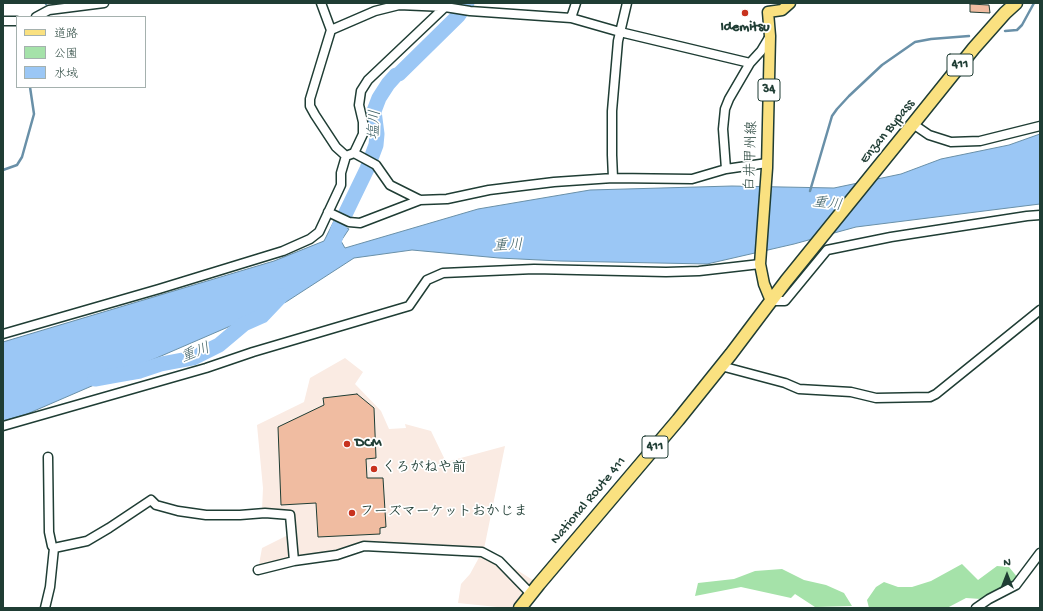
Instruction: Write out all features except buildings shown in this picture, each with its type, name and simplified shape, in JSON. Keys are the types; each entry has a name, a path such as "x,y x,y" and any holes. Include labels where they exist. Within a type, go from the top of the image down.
{"highway":[{"name":"Enzan Bypass","path":"786,281 974,48 1005,13 1016,3"},
{"name":"National Route 411","path":"520,608 678,420 786,281"}],"main road":[{"name":"白井甲州線","path":"771,301 764,284 760,264 767,165 770,36 768,7 782,10 790,3"}],"street":[{"path":"38,16 49,10 104,3"},
{"path":"321,3 331,30 310,99 310,106 336,147 346,156"},
{"path":"571,18 576,3"},
{"path":"613,178 612,111 618,41 627,3"},
{"path":"331,30 375,11 399,5 445,7 470,12 571,18 620,32 750,64"},
{"path":"346,156 354,153 363,134 363,122 359,105 361,91 368,80 445,7"},
{"path":"3,21 16,21"},
{"path":"726,169 723,129 725,109 729,99 750,64 761,51 770,36"},
{"path":"911,127 951,142 980,141 1040,126"},
{"path":"354,153 376,165 390,185 420,200"},
{"path":"3,334 283,251 310,239 319,232 340,185 341,173 346,156"},
{"path":"328,212 349,222 360,223 420,200 448,199 489,190 554,182 613,178 692,179 726,169 767,165"},
{"path":"771,301 785,301 827,250 891,237 1040,215"},
{"path":"3,426 199,370 253,352 409,306 427,280 443,273 534,269 666,272 699,271 760,264"},
{"path":"721,366 785,383 798,389 851,392 876,398 930,397 936,394 1040,310"},
{"path":"45,608 50,587 54,548 52,546 49,532 48,457"},
{"path":"54,548 87,541 151,500 156,505 178,511 206,515 265,513 290,515 294,561"},
{"path":"258,570 294,561 337,555 364,546 482,552 499,561 531,594"},
{"path":"976,608 989,599 1016,585 1040,553"}],"shaded area":[{"path":"345,358 363,372 355,384 381,411 389,429 406,428 405,424 431,431 446,462 505,446 484,549 539,584 520,608 458,603 461,584 470,574 482,552 364,546 258,570 262,548 292,533 290,515 262,510 263,488 257,425 304,402 310,378"}],"green space":[{"path":"962,564 978,580 997,566 1009,567 1018,578 1009,586 981,599 966,598 947,608 869,608 867,600 876,587 884,582 898,587 912,587 931,581"},
{"path":"782,569 804,580 826,585 844,593 852,606 815,607 795,594 791,598 741,587 695,596 698,583 734,579 755,571"}],"water":[{"path":"1040,134 1040,204 856,227 794,244 707,264 560,261 499,258 412,250 354,258 286,302 27,414 3,421 3,342 274,261 324,241 334,221 349,229 341,241 345,248 478,209 590,190 732,186 834,188 901,174 941,159 1009,145"}],"waterway":[{"name":"塩川","path":"334,242 338,229 367,169 376,145 377,134 374,111 379,98 396,75 399,74 458,16 467,3"},
{"path":"1005,31 1017,30 1022,25 1034,3"},
{"path":"810,191 832,116 849,96 882,65 915,42 931,39 969,36"},
{"path":"3,170 17,165 22,157 34,114 30,88"},
{"name":"重川","path":"95,379 140,371 161,364 193,358 219,345 244,324 262,316 281,296"}],"place":[{"name":"Idemitsu","path":"745,13"},
{"name":"DCM","path":"347,444"},
{"name":"くろがねや前","path":"374,469"},
{"name":"フーズマーケットおかじま","path":"352,513"}]}
